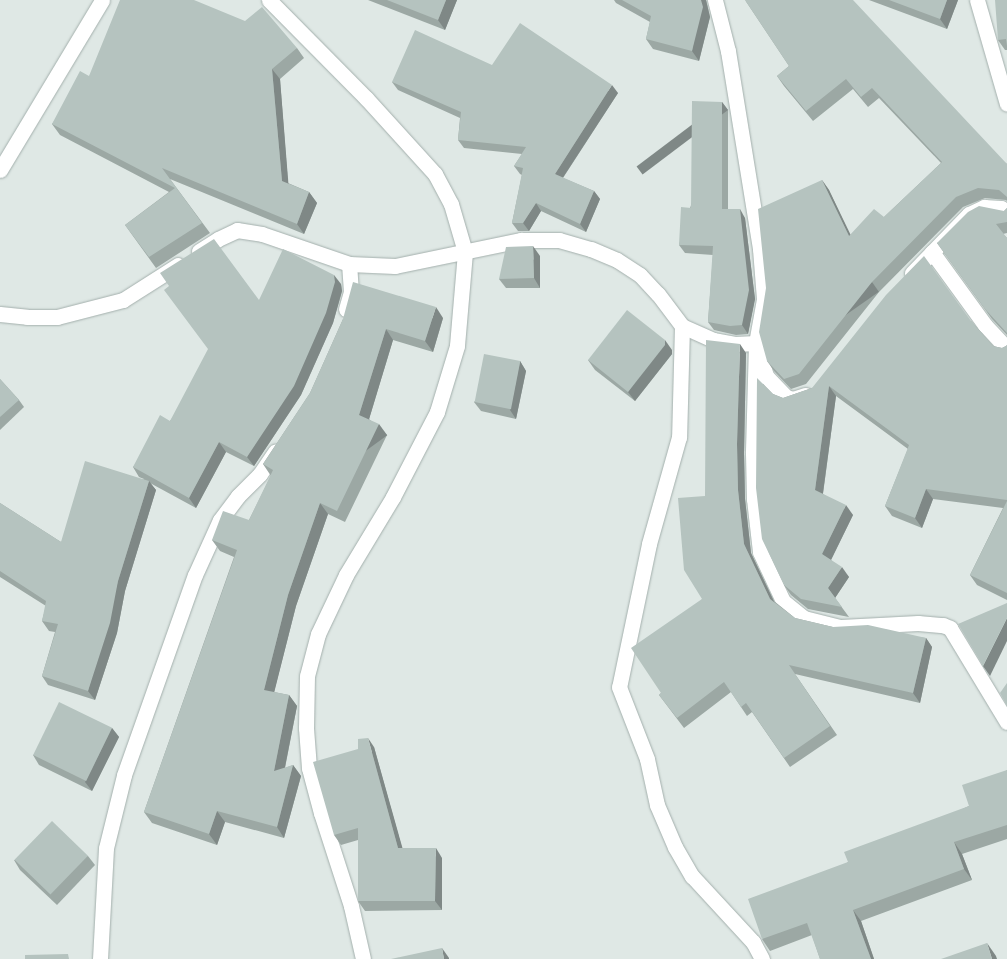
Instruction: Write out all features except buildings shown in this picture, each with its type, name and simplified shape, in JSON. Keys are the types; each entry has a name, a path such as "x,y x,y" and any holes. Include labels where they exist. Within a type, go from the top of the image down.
{"street":[{"path":"0,170 102,0"},
{"path":"269,0 366,98 435,174 451,204 466,252 457,346 437,412 393,497 346,575 318,634 307,676 306,728 309,768 351,906 362,959"},
{"path":"715,0 728,51 760,249 764,299 756,343 754,499 760,552 783,601 804,618 841,627 918,623 943,625 950,628 1007,722"},
{"path":"977,0 1007,104"},
{"path":"899,286 969,214 984,207 1005,206"},
{"path":"0,314 27,318 57,318 123,300 218,238 238,230 262,234 349,264 395,266 521,240 559,240 591,249 617,260 640,275 658,294 682,326 713,340 735,344 756,343"},
{"path":"932,252 985,325 1007,349"},
{"path":"342,326 350,292 349,264"},
{"path":"682,326 679,437 649,544 619,687 646,759 657,806 675,848 692,876 753,942 762,959"},
{"path":"756,343 766,376 786,397 793,399 803,397 812,392 818,384"},
{"path":"100,959 106,848 124,775 195,575 220,520 238,496 260,474 282,441"}]}
